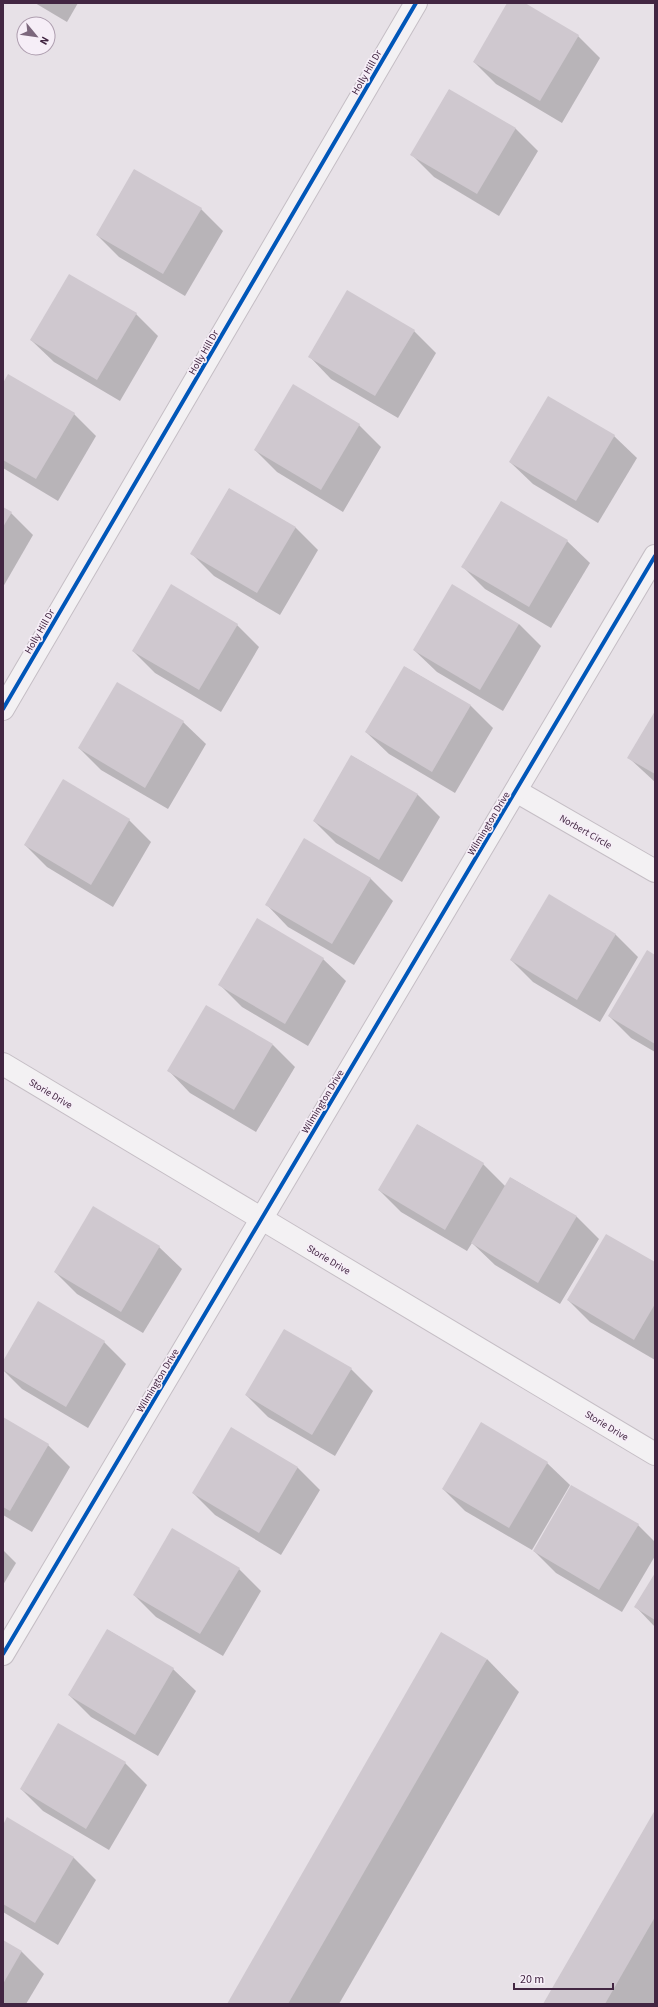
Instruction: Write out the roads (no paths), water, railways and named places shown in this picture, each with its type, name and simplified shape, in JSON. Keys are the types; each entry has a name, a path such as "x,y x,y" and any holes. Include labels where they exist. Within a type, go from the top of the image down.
{"street":[{"name":"Holly Hill Dr","path":"3,709 416,3"},
{"name":"Wilmington Drive","path":"3,1654 655,556"},
{"name":"Norbert Circle","path":"516,791 655,872"},
{"name":"Storie Drive","path":"3,1064 655,1454"}]}
